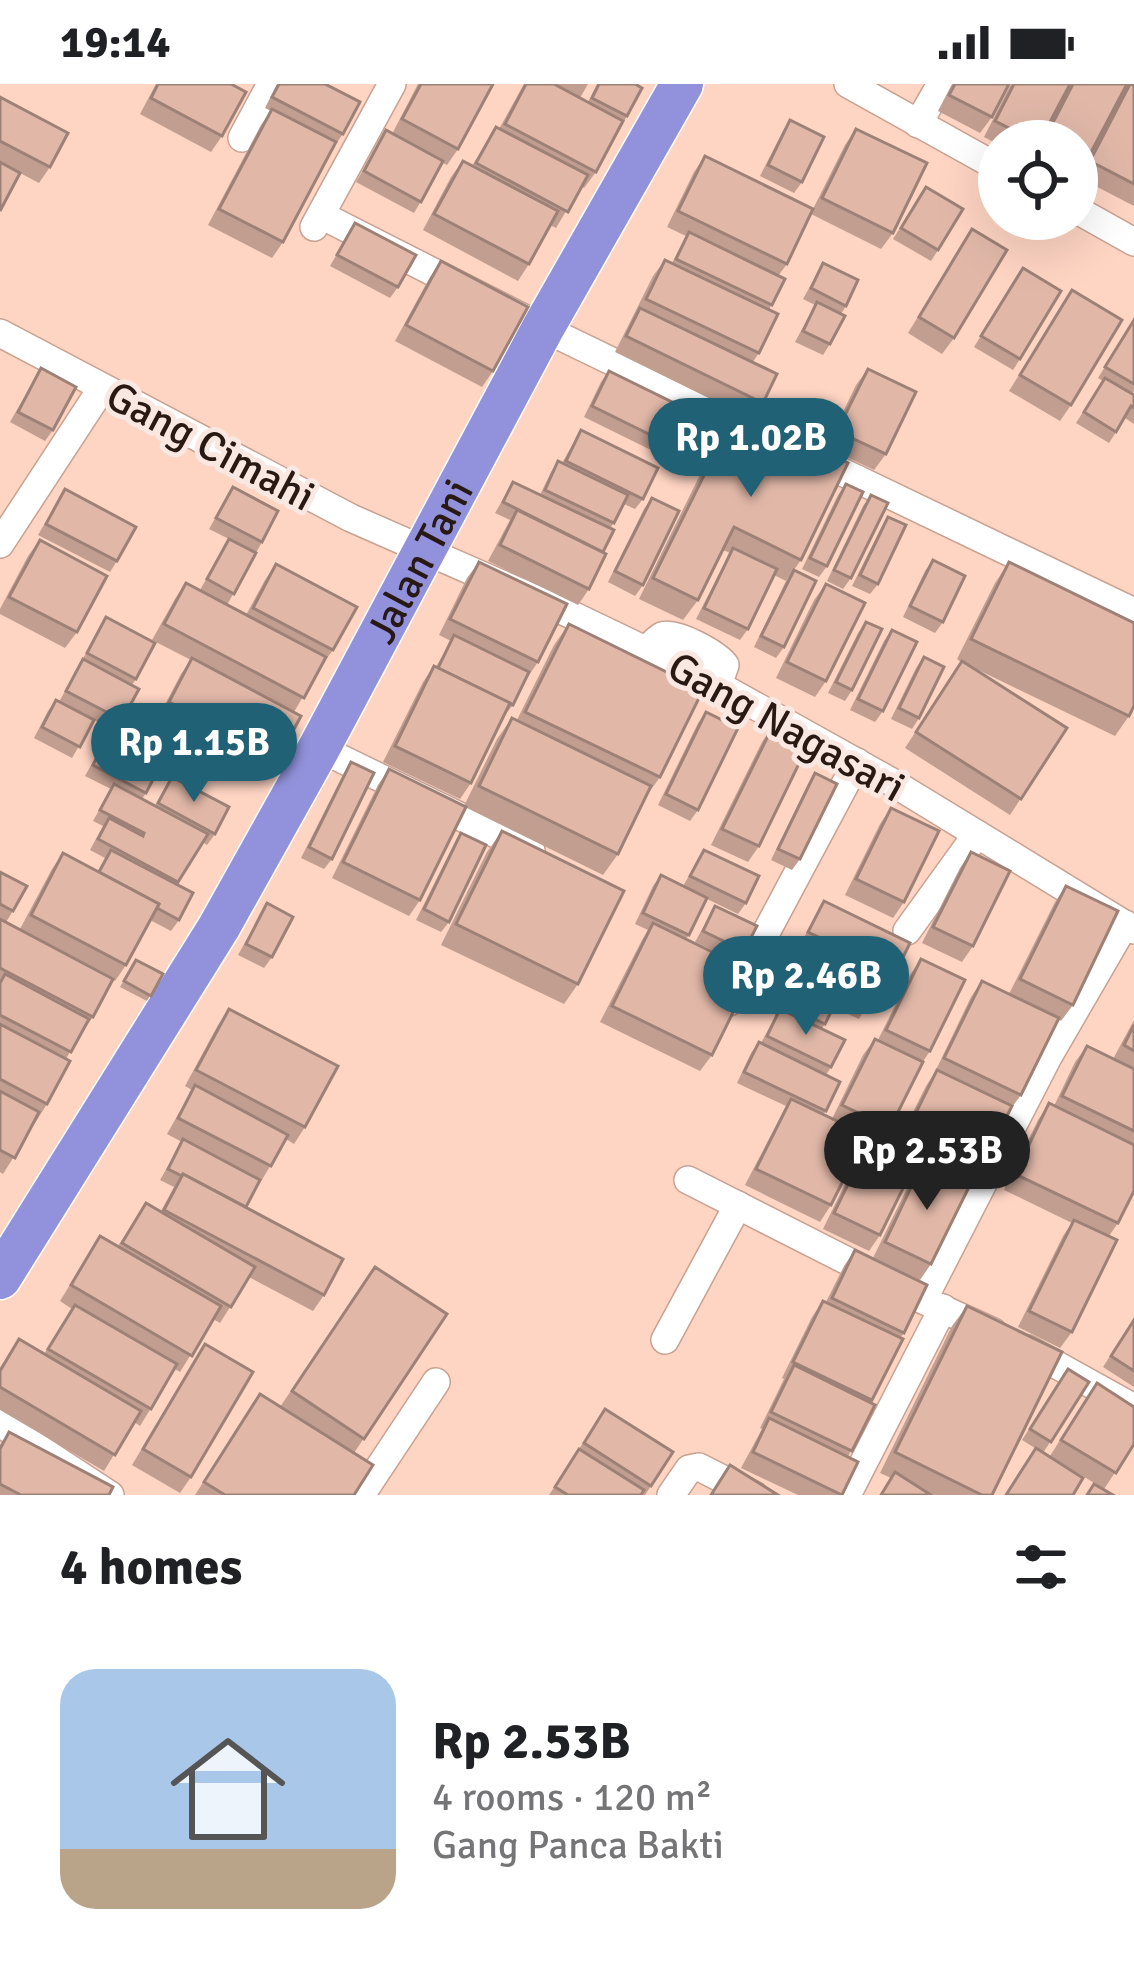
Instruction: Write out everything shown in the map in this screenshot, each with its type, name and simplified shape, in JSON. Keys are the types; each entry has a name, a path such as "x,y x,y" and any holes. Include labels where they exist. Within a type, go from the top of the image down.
{"highway":[{"name":"Jalan Tani","path":"0,1278 219,927 543,328 682,84"}],"street":[{"path":"242,138 272,84"},
{"path":"392,84 316,222 1134,611"},
{"path":"848,84 978,157"},
{"path":"918,124 941,84"},
{"path":"1098,222 1134,242"},
{"name":"Gang Cimahi","path":"0,333 351,518 425,552"},
{"path":"0,544 102,388"},
{"name":"Gang Nagasari","path":"425,552 718,685 857,762 1130,927"},
{"path":"319,748 556,864"},
{"path":"713,1032 857,762"},
{"path":"907,931 977,834"},
{"path":"847,1495 1048,1057 1130,927"},
{"path":"688,1180 1134,1408"},
{"path":"665,1340 738,1205"},
{"path":"361,1495 436,1382"},
{"path":"0,1423 110,1495"},
{"path":"671,1495 689,1469 699,1467 754,1495"}],"building":[{"path":"158,84 231,84 246,92 222,136 151,98"},
{"path":"279,84 325,84 360,102 343,134 272,97"},
{"path":"421,84 493,84 458,149 402,119"},
{"path":"526,84 554,84 623,121 596,172 505,124"},
{"path":"599,84 642,88 627,116 592,98"},
{"path":"955,84 1009,84 992,117 949,95"},
{"path":"1014,84 1070,84 1051,120 996,120"},
{"path":"1073,84 1127,84 1098,139 1098,120 1054,120"},
{"path":"1130,84 1134,85 1134,184 1098,165 1098,146"},
{"path":"0,97 68,133 50,167 0,141"},
{"path":"272,109 336,142 283,242 219,209"},
{"path":"790,120 824,137 802,182 768,165"},
{"path":"496,127 588,175 568,212 476,163"},
{"path":"856,129 927,163 893,233 822,198"},
{"path":"386,130 443,161 421,202 364,171"},
{"path":"705,156 813,209 787,264 678,211"},
{"path":"463,161 558,211 529,264 434,214"},
{"path":"0,162 20,173 0,211"},
{"path":"926,187 963,209 938,250 901,228"},
{"path":"355,223 416,255 398,287 337,255"},
{"path":"972,229 978,240 990,240 1007,250 954,338 919,317"},
{"path":"689,232 785,279 772,305 676,259"},
{"path":"665,260 778,314 759,353 646,299"},
{"path":"441,261 528,307 493,371 406,325"},
{"path":"823,263 858,280 846,306 811,288"},
{"path":"1023,268 1061,291 1020,359 981,336"},
{"path":"1072,290 1122,320 1071,405 1020,375"},
{"path":"817,302 845,316 830,344 803,331"},
{"path":"640,308 777,374 763,403 626,336"},
{"path":"1134,320 1134,384 1105,367"},
{"path":"41,368 76,387 53,430 18,412"},
{"path":"868,369 916,392 886,454 837,431"},
{"path":"609,371 678,405 661,440 592,406"},
{"path":"1105,378 1134,395 1134,408 1116,432 1084,412"},
{"path":"737,409 848,463 801,560 734,527 698,600 653,578"},
{"path":"671,422 690,431 681,449 663,440"},
{"path":"581,430 658,468 643,499 566,461"},
{"path":"698,431 715,439 703,463 686,455"},
{"path":"558,461 628,495 614,523 545,490"},
{"path":"513,482 614,530 603,552 503,502"},
{"path":"846,484 863,492 827,566 810,558"},
{"path":"233,487 278,511 262,542 216,518"},
{"path":"65,489 136,527 117,561 46,524"},
{"path":"871,495 888,503 851,578 834,570"},
{"path":"652,498 679,511 643,585 615,571"},
{"path":"517,510 606,554 589,589 500,545"},
{"path":"888,517 906,525 878,584 860,575"},
{"path":"229,539 256,553 234,594 207,579"},
{"path":"40,540 107,576 77,632 9,597"},
{"path":"733,548 777,569 748,629 704,608"},
{"path":"933,560 965,576 943,622 910,606"},
{"path":"479,562 567,604 538,662 450,619"},
{"path":"1009,562 1134,623 1134,706 1129,716 971,639"},
{"path":"276,564 357,607 333,650 253,608"},
{"path":"794,570 816,581 784,647 761,636"},
{"path":"186,583 326,657 304,698 164,624"},
{"path":"826,584 865,603 826,681 787,662"},
{"path":"106,617 155,643 136,679 87,653"},
{"path":"866,622 882,629 852,690 836,682"},
{"path":"569,624 703,690 660,777 525,712"},
{"path":"892,630 917,642 883,711 858,699"},
{"path":"454,635 529,672 513,705 438,668"},
{"path":"924,657 944,667 919,718 899,708"},
{"path":"192,658 301,716 278,759 169,702"},
{"path":"83,659 139,689 122,720 66,691"},
{"path":"962,661 1067,728 1021,799 916,732"},
{"path":"434,666 510,703 471,783 395,746"},
{"path":"56,700 94,720 80,747 42,727"},
{"path":"706,712 738,728 698,810 666,794"},
{"path":"512,718 651,786 618,854 479,786"},
{"path":"113,726 166,755 146,793 93,765"},
{"path":"773,726 809,743 759,846 722,829"},
{"path":"351,762 374,773 332,859 309,847"},
{"path":"389,769 466,807 420,900 343,862"},
{"path":"815,773 837,784 800,859 778,849"},
{"path":"172,777 229,807 215,834 158,803"},
{"path":"114,784 208,834 178,882 98,839 109,818 144,833 100,810"},
{"path":"891,808 939,831 904,902 856,879"},
{"path":"502,831 624,891 578,984 456,924"},
{"path":"461,833 486,845 449,922 424,909"},
{"path":"111,850 193,893 179,920 99,872"},
{"path":"704,850 759,876 746,903 690,876"},
{"path":"971,852 1010,871 973,946 933,927"},
{"path":"63,853 159,904 126,965 31,915"},
{"path":"0,872 27,886 13,911 0,904"},
{"path":"661,875 707,898 689,935 643,913"},
{"path":"1066,886 1118,911 1073,1005 1020,979"},
{"path":"824,901 910,943 895,974 808,932"},
{"path":"267,903 293,917 272,957 246,944"},
{"path":"715,906 757,926 744,951 703,931"},
{"path":"0,919 113,979 93,1017 0,968"},
{"path":"653,923 753,972 712,1055 612,1006"},
{"path":"808,938 884,975 867,1008 792,972"},
{"path":"921,959 965,980 930,1051 886,1030"},
{"path":"136,960 163,974 151,996 124,981"},
{"path":"5,974 89,1019 71,1052 0,1015 0,983"},
{"path":"786,975 837,1000 825,1024 773,999"},
{"path":"982,981 1059,1018 1021,1095 944,1058"},
{"path":"229,1009 338,1066 305,1127 196,1070"},
{"path":"780,1009 845,1040 831,1067 767,1036"},
{"path":"0,1024 70,1061 47,1104 0,1079"},
{"path":"1134,1025 1134,1051 1124,1045"},
{"path":"875,1039 923,1062 890,1128 842,1105"},
{"path":"759,1042 840,1082 826,1111 744,1072"},
{"path":"1087,1046 1134,1069 1134,1131 1062,1096"},
{"path":"937,1070 1012,1106 979,1172 905,1135"},
{"path":"195,1085 288,1135 271,1166 178,1118"},
{"path":"0,1091 39,1112 15,1158 0,1150"},
{"path":"791,1099 866,1135 831,1205 756,1169"},
{"path":"1049,1103 1134,1145 1134,1191 1118,1223 1015,1174"},
{"path":"872,1135 918,1158 880,1235 834,1213"},
{"path":"183,1139 260,1180 246,1207 168,1169"},
{"path":"923,1162 970,1185 931,1264 885,1242"},
{"path":"183,1174 343,1259 324,1295 164,1210"},
{"path":"146,1203 255,1267 231,1307 122,1243"},
{"path":"1074,1220 1117,1240 1072,1332 1029,1311"},
{"path":"100,1236 221,1306 192,1356 71,1285"},
{"path":"855,1250 927,1285 904,1333 832,1298"},
{"path":"375,1267 447,1314 364,1439 292,1391"},
{"path":"823,1301 903,1339 872,1400 793,1362"},
{"path":"75,1305 177,1364 151,1409 48,1349"},
{"path":"967,1306 1062,1352 992,1495 982,1495 895,1452"},
{"path":"1134,1320 1134,1371 1111,1356"},
{"path":"19,1339 141,1411 115,1455 0,1387 0,1371"},
{"path":"205,1344 253,1372 191,1477 143,1449"},
{"path":"794,1365 875,1405 852,1451 771,1412"},
{"path":"1068,1369 1089,1382 1051,1442 1030,1429"},
{"path":"1097,1383 1134,1407 1134,1444 1116,1473 1061,1440"},
{"path":"260,1394 373,1465 354,1495 225,1495 204,1482"},
{"path":"605,1409 673,1452 651,1486 584,1443"},
{"path":"769,1418 858,1462 842,1495 753,1452"},
{"path":"9,1432 113,1487 109,1495 21,1495 0,1484 0,1449"},
{"path":"1036,1448 1083,1478 1073,1495 1006,1495"},
{"path":"579,1449 644,1490 641,1495 568,1495 555,1487"},
{"path":"730,1465 778,1495 711,1495"},
{"path":"895,1472 931,1495 881,1495"},
{"path":"1094,1484 1113,1495 1087,1495"}]}
